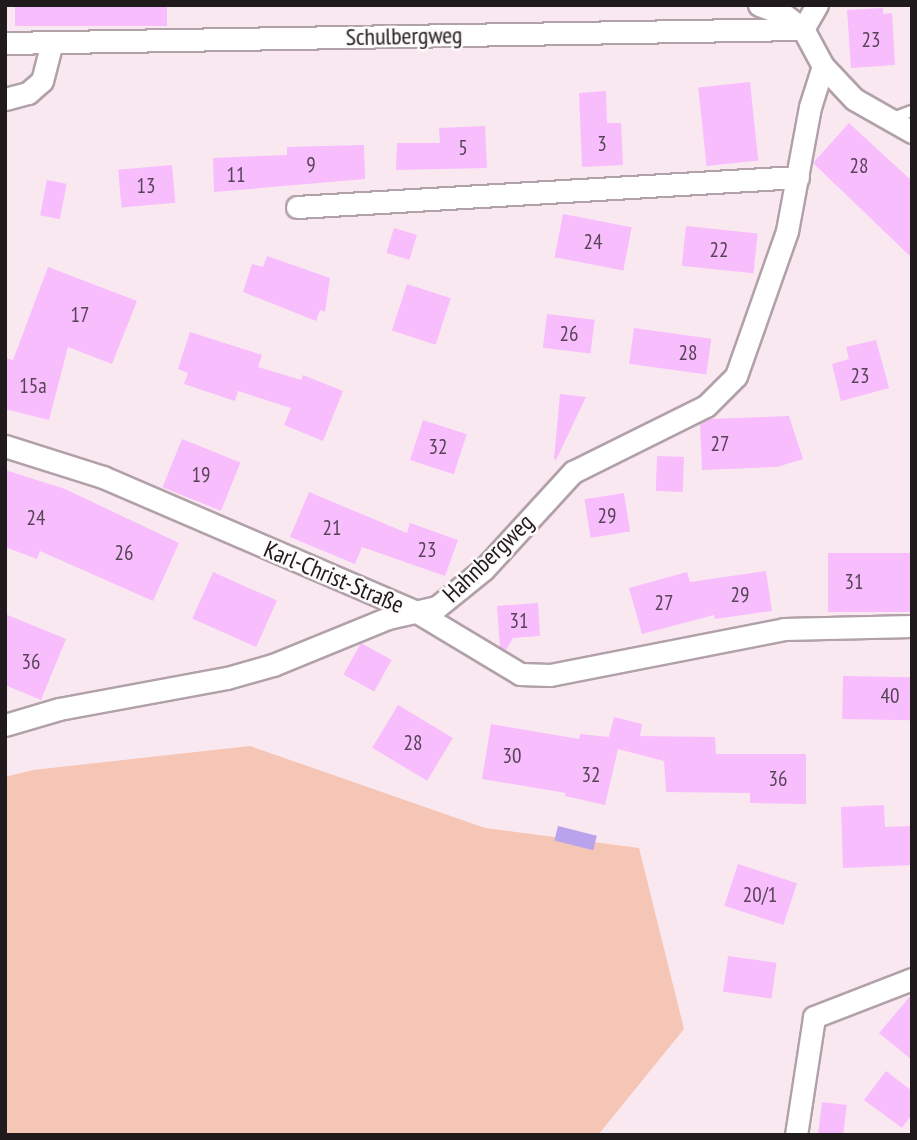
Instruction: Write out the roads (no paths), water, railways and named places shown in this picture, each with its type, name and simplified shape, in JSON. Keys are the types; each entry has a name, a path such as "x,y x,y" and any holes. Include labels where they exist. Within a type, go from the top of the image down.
{"street":[{"path":"759,5 783,14 803,29 823,66 853,99 888,121 912,132"},
{"path":"803,29 817,5"},
{"name":"Schulbergweg","path":"5,43 803,29"},
{"path":"5,99 28,93 42,81 52,42"},
{"name":"Hahnbergweg","path":"5,725 59,709 227,678 273,665 388,618 437,607 484,569 573,472 694,414 728,387 736,376 787,231 810,107 823,66"},
{"path":"297,207 798,177"},
{"name":"Karl-Christ-Straße","path":"5,446 103,477 417,612 446,626 506,667 536,676 784,629 912,626"},
{"path":"796,1135 814,1017 912,979"}],"lane":[{"path":"888,121 912,111"}]}
